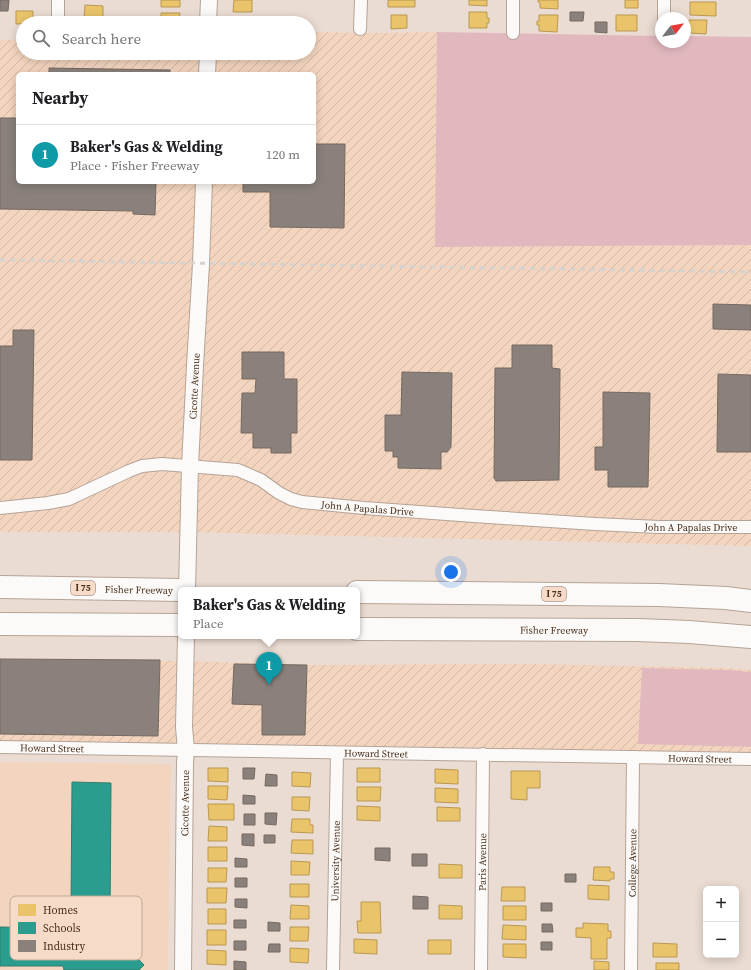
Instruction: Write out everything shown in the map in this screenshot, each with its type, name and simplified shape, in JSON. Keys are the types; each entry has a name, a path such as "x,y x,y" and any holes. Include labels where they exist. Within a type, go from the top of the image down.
{"highway":[{"name":"Fisher Freeway","path":"0,587 178,590"},
{"name":"I 75","path":"360,592 659,595 726,598 751,601"},
{"path":"0,624 178,625"},
{"name":"Fisher Freeway","path":"360,629 638,630 751,637"}],"street":[{"path":"58,0 58,16"},
{"path":"208,16 209,0"},
{"path":"360,28 361,0"},
{"path":"513,33 514,0"},
{"path":"664,0 664,12"},
{"path":"207,72 208,60"},
{"name":"Cicotte Avenue","path":"187,587 190,466 204,184"},
{"name":"John A Papalas Drive","path":"0,508 48,503 69,499 142,466 162,464 238,470 261,480 279,493 291,499 302,502 364,508 595,524 659,527 751,527"},
{"name":"Cicotte Avenue","path":"183,970 186,639"},
{"name":"Howard Street","path":"0,747 751,759"},
{"name":"University Avenue","path":"333,970 337,753"},
{"name":"Paris Avenue","path":"481,970 483,754"},
{"name":"College Avenue","path":"630,970 633,757"}],"shaded area":[{"path":"316,32 437,32 436,247 751,245 751,546 188,532 0,532 0,40 16,40 16,60 316,60"},
{"path":"437,32 655,36 655,48 691,48 691,36 751,37 751,245 435,247"},
{"path":"0,659 186,661 307,665 531,664 729,668 751,670 751,759 0,747"},
{"path":"642,668 751,672 751,747 638,744"},
{"path":"0,762 171,764 168,970 0,970"}],"building: Homes":[{"path":"161,0 180,0 180,7 161,7"},
{"path":"234,0 252,0 252,12 233,12"},
{"path":"388,0 415,0 415,7 388,7"},
{"path":"469,0 487,0 487,6 469,5"},
{"path":"538,0 558,0 558,9 540,8 540,3"},
{"path":"625,0 638,0 638,8 625,8"},
{"path":"690,2 716,2 716,16 691,15"},
{"path":"85,5 103,6 103,16 84,16"},
{"path":"16,11 33,11 33,16 16,16"},
{"path":"469,12 487,12 489,23 487,23 487,28 469,28"},
{"path":"161,13 180,13 180,16 161,16"},
{"path":"391,15 407,15 407,28 391,29"},
{"path":"539,15 558,15 557,32 539,31 537,21 539,21"},
{"path":"616,15 637,15 637,31 616,31"},
{"path":"691,20 707,20 706,34 691,33"},
{"path":"208,768 228,768 228,782 208,781"},
{"path":"357,768 380,768 380,782 357,782"},
{"path":"435,769 458,770 458,784 435,783"},
{"path":"511,771 540,771 540,788 527,788 527,800 511,799"},
{"path":"292,772 311,773 310,787 292,786"},
{"path":"208,786 228,786 227,800 208,799"},
{"path":"357,787 381,787 380,801 357,801"},
{"path":"435,788 458,789 458,803 435,802"},
{"path":"292,797 310,797 309,811 292,810"},
{"path":"208,804 234,804 234,820 209,820"},
{"path":"357,806 380,807 380,821 357,820"},
{"path":"437,807 460,808 460,821 437,821"},
{"path":"292,819 310,819 310,825 313,825 313,833 291,832"},
{"path":"209,826 227,827 227,841 208,841"},
{"path":"292,840 313,840 313,854 291,853"},
{"path":"208,847 227,847 227,861 208,861"},
{"path":"291,861 310,862 309,875 291,875"},
{"path":"439,864 462,865 462,878 439,878"},
{"path":"594,867 610,867 610,872 614,872 614,879 610,879 610,881 593,880"},
{"path":"208,868 227,868 226,882 208,882"},
{"path":"290,884 309,884 309,897 290,897"},
{"path":"588,885 609,886 609,900 588,899"},
{"path":"502,887 525,887 525,901 501,901"},
{"path":"207,888 227,888 226,903 207,903"},
{"path":"361,902 380,902 381,933 358,933 357,921 361,921"},
{"path":"291,905 309,906 309,919 290,919"},
{"path":"439,905 462,906 462,919 439,919"},
{"path":"503,906 526,906 526,920 503,920"},
{"path":"208,909 226,909 226,924 208,924"},
{"path":"583,923 608,924 608,931 611,931 611,938 607,938 607,959 591,959 591,938 576,937 576,928 583,928"},
{"path":"503,925 526,926 526,940 502,939"},
{"path":"290,927 309,927 308,941 290,941"},
{"path":"207,930 226,930 226,945 207,945"},
{"path":"354,939 377,940 377,954 354,953"},
{"path":"428,940 451,940 451,954 428,954"},
{"path":"653,943 677,944 677,957 653,957"},
{"path":"503,944 526,944 526,958 503,957"},
{"path":"290,948 309,949 308,963 290,962"},
{"path":"207,950 226,951 226,965 207,964"},
{"path":"594,961 609,962 609,970 594,970"},
{"path":"656,963 679,963 679,970 656,970"}],"building: Schools":[{"path":"72,782 111,783 110,896 71,896"},
{"path":"0,927 10,927 10,960 139,960 144,965 139,970 64,970 63,966 0,966"}],"building: Industry":[{"path":"0,0 9,0 8,11 0,11"},
{"path":"570,12 584,12 583,21 570,21"},
{"path":"595,22 607,22 607,33 595,32"},
{"path":"49,68 170,70 170,72 49,72"},
{"path":"0,118 16,118 16,184 156,184 155,215 133,214 133,211 0,209"},
{"path":"316,144 345,144 344,228 270,227 270,192 243,192 243,184 316,184"},
{"path":"713,304 751,305 751,330 713,329"},
{"path":"13,330 34,330 32,460 0,460 0,346 13,346"},
{"path":"512,345 552,345 552,368 560,369 559,480 496,481 494,478 495,368 512,368"},
{"path":"242,352 284,352 284,379 297,379 297,433 291,433 291,453 271,453 271,448 253,448 253,433 241,433 242,393 255,393 256,379 242,379"},
{"path":"402,372 452,373 451,447 447,452 441,452 441,469 398,468 398,457 393,457 393,451 385,451 385,415 401,415"},
{"path":"718,374 751,375 751,452 717,452"},
{"path":"603,392 650,393 648,487 608,487 608,470 595,470 595,447 603,447"},
{"path":"0,659 160,660 158,736 0,734"},
{"path":"234,664 307,665 305,735 262,735 262,705 232,704"},
{"path":"243,768 255,768 254,779 243,779"},
{"path":"266,774 277,775 277,786 265,786"},
{"path":"243,795 255,796 255,804 243,804"},
{"path":"265,813 277,813 276,825 265,824"},
{"path":"244,814 255,814 255,825 244,825"},
{"path":"242,834 254,834 254,846 242,845"},
{"path":"264,835 275,835 275,843 264,843"},
{"path":"375,848 390,848 390,861 375,860"},
{"path":"412,854 427,854 427,866 412,866"},
{"path":"235,858 247,859 247,867 235,867"},
{"path":"565,874 576,874 576,882 565,882"},
{"path":"235,878 247,878 247,887 235,887"},
{"path":"413,896 428,897 428,909 413,909"},
{"path":"235,899 247,899 247,908 235,907"},
{"path":"541,903 552,903 552,911 541,911"},
{"path":"234,920 246,920 246,928 234,928"},
{"path":"268,922 280,923 280,931 268,931"},
{"path":"542,924 552,924 553,932 542,932"},
{"path":"234,941 246,941 246,950 234,950"},
{"path":"541,942 552,942 552,950 541,950"},
{"path":"269,944 280,944 280,952 268,952"},
{"path":"234,961 246,962 246,970 234,970"}],"railway":[{"path":"0,260 751,272"}],"place":[{"name":"Baker's Gas & Welding","path":"269,685"}]}
